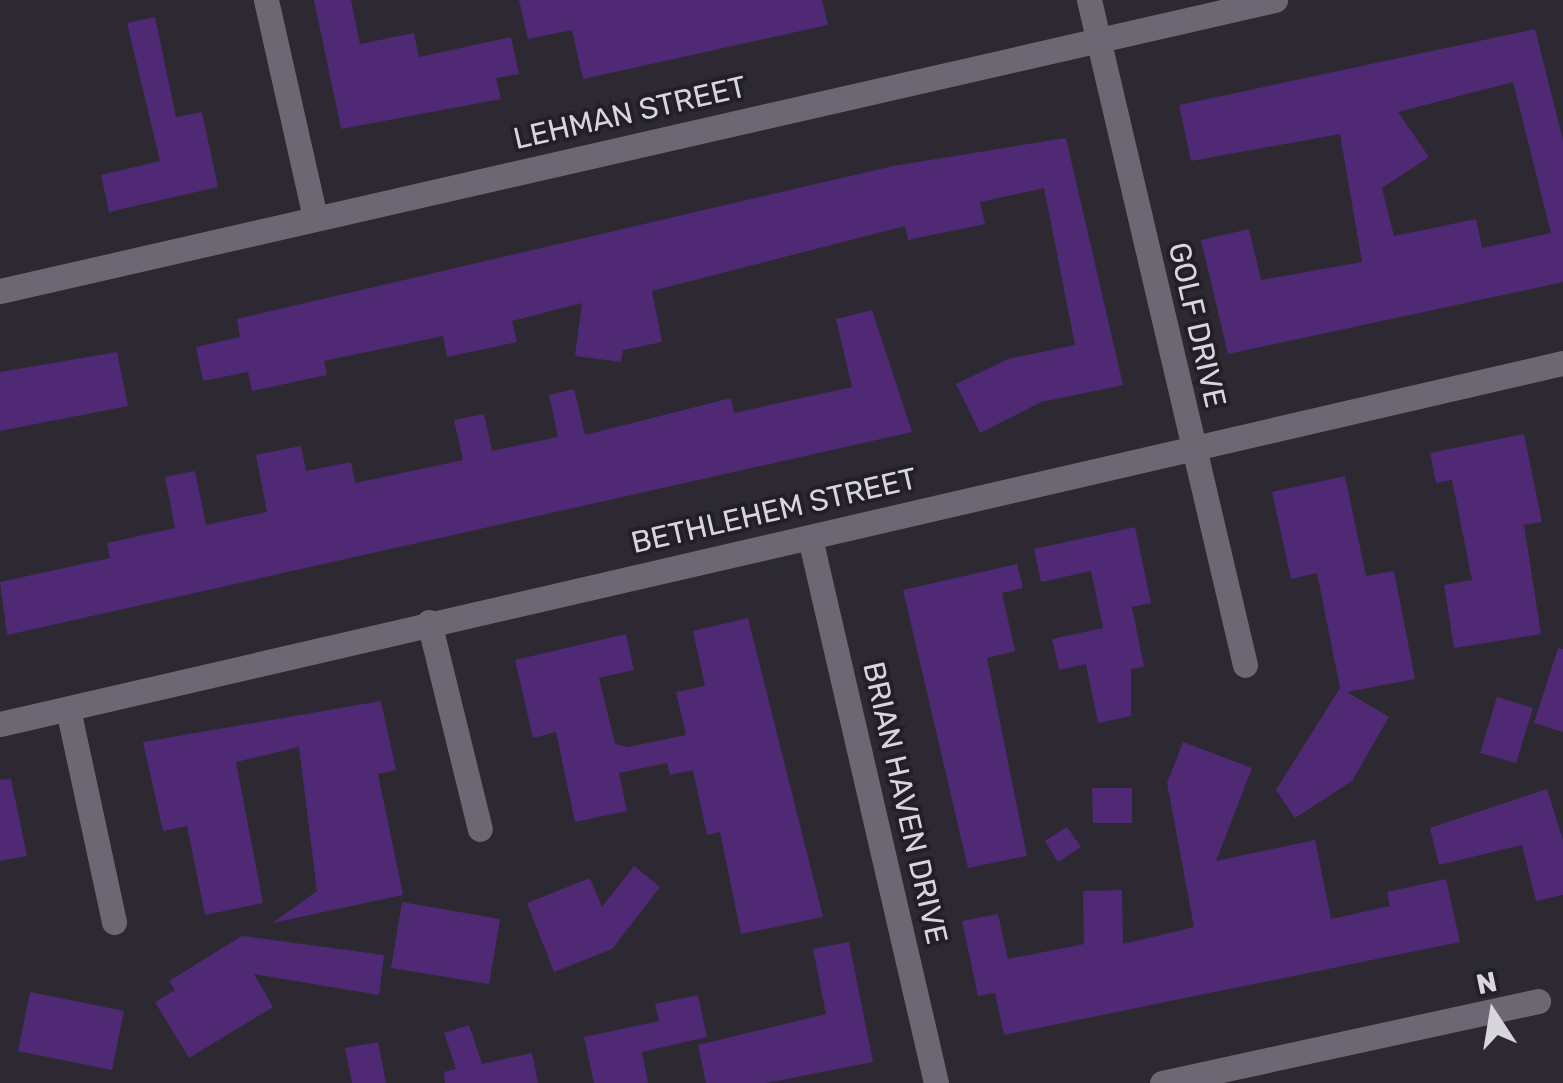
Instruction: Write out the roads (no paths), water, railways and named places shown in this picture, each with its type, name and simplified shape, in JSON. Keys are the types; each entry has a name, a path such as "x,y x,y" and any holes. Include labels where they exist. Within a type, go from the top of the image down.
{"street":[{"path":"266,0 314,218"},
{"name":"GOLF DRIVE","path":"1088,0 1245,665"},
{"name":"LEHMAN STREET","path":"0,291 1275,0"},
{"name":"BETHLEHEM STREET","path":"0,724 1563,363"},
{"name":"BRIAN HAVEN DRIVE","path":"810,538 936,1083"},
{"path":"429,622 480,829"},
{"path":"68,709 114,922"},
{"path":"1162,1083 1538,1002"}]}
